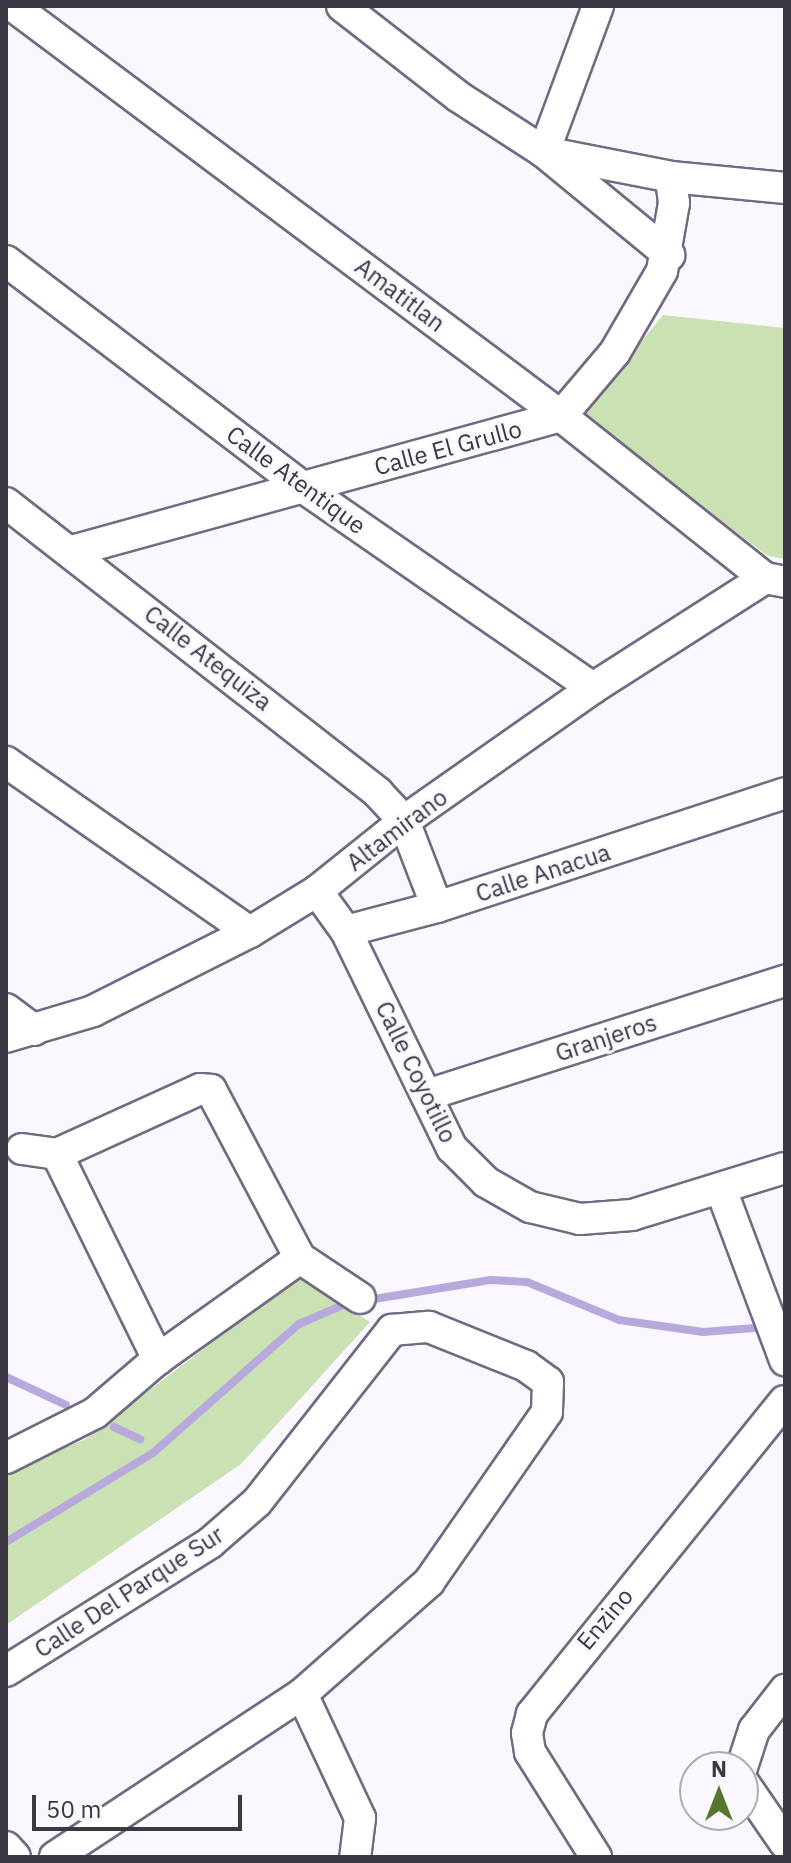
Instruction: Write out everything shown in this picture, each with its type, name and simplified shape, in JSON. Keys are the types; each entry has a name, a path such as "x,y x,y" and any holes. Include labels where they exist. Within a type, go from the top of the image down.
{"street":[{"name":"Amatitlan","path":"13,6 775,580"},
{"path":"342,6 459,97 544,152 669,255"},
{"path":"544,152 598,6"},
{"path":"544,152 671,177 785,188"},
{"path":"561,416 615,352 646,305 669,255 671,177"},
{"name":"Calle Atentique","path":"6,261 301,486 593,688"},
{"name":"Calle El Grullo","path":"72,551 561,416"},
{"name":"Calle Atequiza","path":"6,503 72,551 348,768 404,821"},
{"name":"Altamirano","path":"20,1034 166,979 250,932 317,891 404,821 593,688 775,580"},
{"path":"6,762 250,932"},
{"name":"Calle Anacua","path":"346,931 437,907 785,793"},
{"path":"404,821 437,907"},
{"path":"317,891 346,931"},
{"name":"Calle Coyotillo","path":"346,931 452,1148 473,1171 530,1207 553,1215 632,1215 785,1168"},
{"name":"Granjeros","path":"427,1095 785,981"},
{"path":"6,1009 20,1034"},
{"path":"22,1149 57,1154 200,1089 211,1090 300,1258 360,1298"},
{"path":"57,1154 158,1359"},
{"path":"721,1189 785,1360"},
{"path":"6,1458 95,1413 158,1359 300,1258"},
{"name":"Calle Del Parque Sur","path":"6,1671 180,1564 245,1512 304,1447 392,1330 429,1327 542,1374 551,1389 547,1412 429,1582 302,1694 55,1857"},
{"name":"Enzino","path":"596,1857 530,1752 527,1733 532,1714 785,1401"},
{"path":"747,1751 754,1730 785,1690"},
{"path":"302,1694 360,1818 355,1857"},
{"path":"759,1805 785,1843"},
{"path":"6,1847 15,1857"}],"green space":[{"path":"663,315 785,328 785,559 768,556 581,416"},
{"path":"298,1277 370,1322 241,1464 6,1625 6,1471 84,1440"}],"waterway":[{"path":"368,1300 490,1280 527,1282 619,1320 703,1332 768,1327"},
{"path":"6,1542 153,1453 299,1324 350,1302"},
{"path":"6,1377 66,1405"},
{"path":"114,1427 140,1439"}]}
